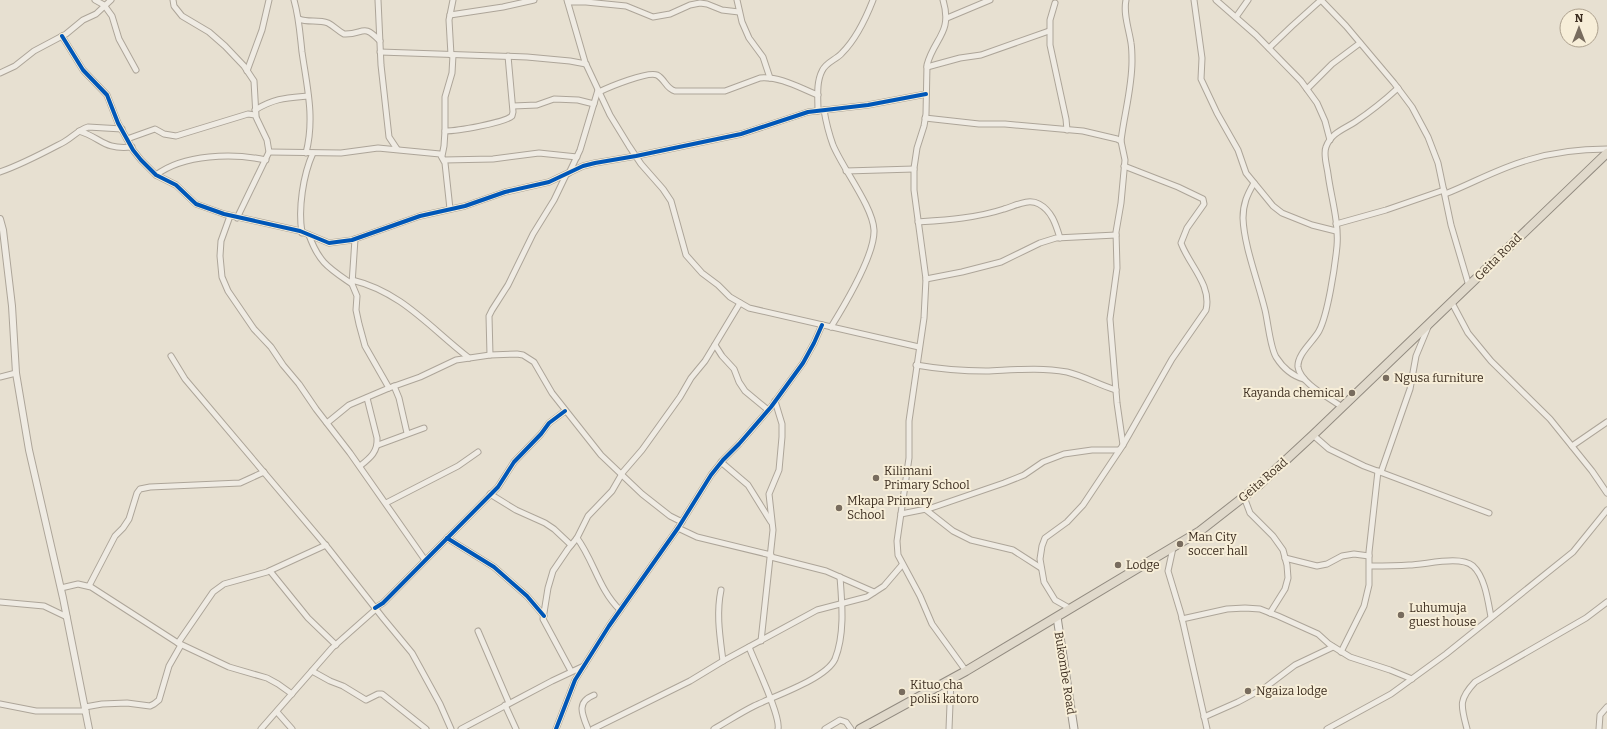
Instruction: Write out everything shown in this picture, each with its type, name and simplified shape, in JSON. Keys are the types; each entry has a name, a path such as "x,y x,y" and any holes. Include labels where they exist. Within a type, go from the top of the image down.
{"highway":[{"name":"Geita Road","path":"860,729 951,680 1200,531 1244,497 1313,435 1452,303 1554,202 1607,153"}],"main road":[{"name":"Bukombe Road","path":"1057,617 1074,729"}],"street":[{"path":"95,0 104,6 112,16 119,40 136,70"},
{"path":"0,73 15,66 34,51 62,36 83,20 96,14 111,0"},
{"path":"173,0 174,6 182,16 209,32 225,46 247,71 255,85 256,116 267,140 269,152 250,188 237,218"},
{"path":"247,71 262,30 269,0"},
{"path":"294,0 298,19 311,121 306,153"},
{"path":"378,0 380,52 389,137 397,149"},
{"path":"450,209 443,158 445,97 452,73 450,15 453,0"},
{"path":"450,15 503,7 534,0"},
{"path":"737,0 739,12 750,38 763,57 770,78"},
{"path":"831,327 859,276 874,236 872,221 863,200 833,145 821,110 818,95 819,79 825,66 842,54 849,45 859,29 872,0"},
{"path":"943,0 947,18 943,33 929,58 927,67 926,118 917,148 914,169 914,190 926,279 924,318 909,421 909,458 897,541 898,555 920,596 932,624 966,671"},
{"path":"947,18 990,0"},
{"path":"1121,448 1110,319 1117,268 1116,235 1124,166 1124,148 1121,141 1131,78 1132,62 1131,42 1125,6 1126,0"},
{"path":"1194,0 1201,46 1201,79 1217,113 1238,150 1246,173 1273,206 1282,213 1312,225 1336,231"},
{"path":"1216,0 1270,48 1301,80 1317,103 1325,121 1330,140"},
{"path":"1236,17 1248,0"},
{"path":"1270,48 1321,0 1398,88 1412,107 1428,137 1438,163 1445,192 1450,225 1469,286"},
{"path":"739,12 722,10 700,3 690,5 670,14 653,17 626,6 568,1 586,64 610,115 636,156 671,201 686,255 702,273 718,285 730,297 749,308 822,326 919,347"},
{"path":"1055,3 1050,20 1050,45 1067,130"},
{"path":"298,19 307,22 317,21 329,23 344,34 365,30 370,31 380,41"},
{"path":"927,67 955,59 981,55 1049,31"},
{"path":"62,36 83,70 107,95 122,129 132,147 141,160 156,174 176,185 196,204 237,218 309,235 329,243 340,243 355,239 407,219 471,204 504,192 549,182 595,163 741,134 796,115 821,110 868,105 926,94"},
{"path":"1307,89 1332,64 1360,43"},
{"path":"380,52 551,58 586,64"},
{"path":"445,131 465,129 510,118 512,116 513,106 508,56"},
{"path":"490,355 489,316 508,285 533,234 554,200 577,157 599,91 636,78 654,74 659,76 671,90 676,91 725,90 760,78 770,78 783,81 818,95"},
{"path":"1342,407 1311,386 1300,374 1298,366 1301,357 1319,330 1324,317 1337,245 1336,224 1325,148 1330,140 1339,131 1355,122 1398,88"},
{"path":"255,110 280,99 308,96"},
{"path":"513,106 537,105 554,98 578,100 594,104"},
{"path":"128,139 155,129 164,134 176,136 248,114 256,116"},
{"path":"926,118 979,124 1005,124 1083,131 1121,141"},
{"path":"0,172 31,160 67,140 79,130 88,128 122,129"},
{"path":"79,130 88,133 106,145 115,148 132,147"},
{"path":"269,152 341,153 378,148 434,153 440,154 443,158 493,159 539,153 577,157"},
{"path":"1336,224 1445,192 1527,160 1556,152 1607,149"},
{"path":"302,233 301,214 305,174 313,153"},
{"path":"156,174 170,166 216,156 245,157 266,160"},
{"path":"1071,609 1055,600 1044,582 1040,559 1045,538 1067,522 1083,505 1121,448 1158,381 1206,310 1208,303 1203,284 1181,243 1187,228 1204,204 1203,199 1178,187 1124,166"},
{"path":"846,171 914,169"},
{"path":"1254,183 1247,195 1244,205 1243,219 1246,238 1275,356 1285,369 1297,377 1304,379"},
{"path":"918,222 963,218 1002,210 1027,201 1039,204 1049,212 1060,238"},
{"path":"230,216 222,241 220,267 222,277 228,291 254,328 271,347 282,365 299,384 360,466 425,560"},
{"path":"0,219 3,230 12,306 16,373 29,450 61,588 89,729"},
{"path":"309,235 318,256 327,266 352,282 366,283 412,309 469,358"},
{"path":"926,279 1001,262 1040,243 1060,238 1116,235"},
{"path":"355,239 352,282 357,296 356,310 362,338 398,398 407,433"},
{"path":"571,671 544,619 548,588 553,571 577,538 588,516 604,501 680,397 691,378 706,362 740,303"},
{"path":"1452,303 1468,333 1491,361 1550,419 1607,493"},
{"path":"1341,652 1364,606 1369,585 1370,556 1379,472 1410,389 1416,356 1429,324"},
{"path":"556,729 575,680 620,610 678,528 721,462 768,410 804,362 822,326"},
{"path":"716,345 722,356 734,369 739,382 745,391 768,410"},
{"path":"327,423 349,405 391,387 420,377 456,360 490,355 523,355 534,362 552,394 601,455 621,476 670,516 682,522"},
{"path":"171,356 185,379 217,414 326,545 375,609 412,653 440,704 451,729"},
{"path":"916,365 957,370 1022,369 1066,372 1079,375 1092,382 1116,390"},
{"path":"0,377 16,373"},
{"path":"360,466 376,451 378,445 367,398"},
{"path":"761,641 771,556 773,524 769,494 780,462 782,424 775,401"},
{"path":"261,729 336,645 425,560 498,486 514,462 541,434 549,423 565,411"},
{"path":"1572,446 1607,422"},
{"path":"378,445 407,433 424,428"},
{"path":"1313,435 1329,449 1379,472 1489,513"},
{"path":"901,514 925,509 1004,483 1024,474 1043,462 1064,454 1121,448"},
{"path":"386,503 458,466 478,452"},
{"path":"721,462 748,485 773,524"},
{"path":"88,586 115,536 129,519 136,493 140,489 150,487 240,483 264,472"},
{"path":"490,494 516,510 554,529 571,545"},
{"path":"1244,497 1250,513 1273,536 1283,550 1287,565 1288,578 1285,589 1270,613"},
{"path":"925,509 953,531 971,540 1013,550 1041,568"},
{"path":"1327,729 1391,694 1412,679 1573,552 1607,510"},
{"path":"678,528 697,537 826,571 874,592"},
{"path":"447,538 494,567 527,596 544,616"},
{"path":"577,538 597,571 608,597 620,610"},
{"path":"0,704 36,711 85,709 102,704 128,703 150,706 159,700 169,666 179,644 209,597 219,587 224,584 270,571 326,545"},
{"path":"1172,548 1168,571 1176,593 1207,729"},
{"path":"1285,558 1316,566 1327,564 1342,556 1354,554 1370,556"},
{"path":"1370,566 1411,565 1455,561 1466,562 1473,566 1481,579 1491,617"},
{"path":"593,729 690,681 723,661 817,610 867,596 884,586 902,564"},
{"path":"270,571 314,625 336,645"},
{"path":"714,729 754,706 819,675 829,667 834,660 839,646 842,603 840,577"},
{"path":"61,588 78,584 98,590 179,644 229,667 267,678 292,694"},
{"path":"721,590 718,615 723,661"},
{"path":"0,602 44,606 67,617"},
{"path":"1467,729 1461,707 1462,699 1475,682 1586,618 1607,602"},
{"path":"1182,619 1227,609 1260,609 1318,634 1333,647 1350,657 1412,679"},
{"path":"478,630 516,729"},
{"path":"749,647 770,698 778,724 778,729"},
{"path":"1204,717 1238,702 1266,687 1295,665 1333,647"},
{"path":"462,729 507,704 571,671 584,666"},
{"path":"312,671 330,681 344,686 366,700 378,694 382,694 426,729"},
{"path":"949,729 951,680"},
{"path":"588,729 583,716 582,703 586,698 594,695"},
{"path":"1599,729 1600,715 1607,707"},
{"path":"277,712 292,729"},
{"path":"825,729 840,720 846,722 851,729"}],"cycle path":[{"path":"62,36 83,70 107,95 118,123 133,150 156,175 176,185 196,204 224,214 300,231 329,243 352,240 420,216 465,206 505,192 549,182 583,166 595,163 741,134 808,112 868,105 926,94"},
{"path":"556,729 575,680 609,626 678,528 711,475 771,407 803,363 822,325"},
{"path":"375,608 383,603 498,487 514,462 541,434 549,423 565,411"},
{"path":"447,538 494,567 527,596 544,616"}],"place":[{"name":"Ngusa furniture","path":"1386,378"},
{"name":"Kayanda chemical","path":"1352,393"},
{"name":"Kilimani Primary School","path":"876,478"},
{"name":"Mkapa Primary School","path":"839,508"},
{"name":"Man City soccer hall","path":"1180,544"},
{"name":"Lodge","path":"1118,565"},
{"name":"Luhumuja guest house","path":"1401,615"},
{"name":"Ngaiza lodge","path":"1248,691"},
{"name":"Kituo cha polisi katoro","path":"902,692"}]}
